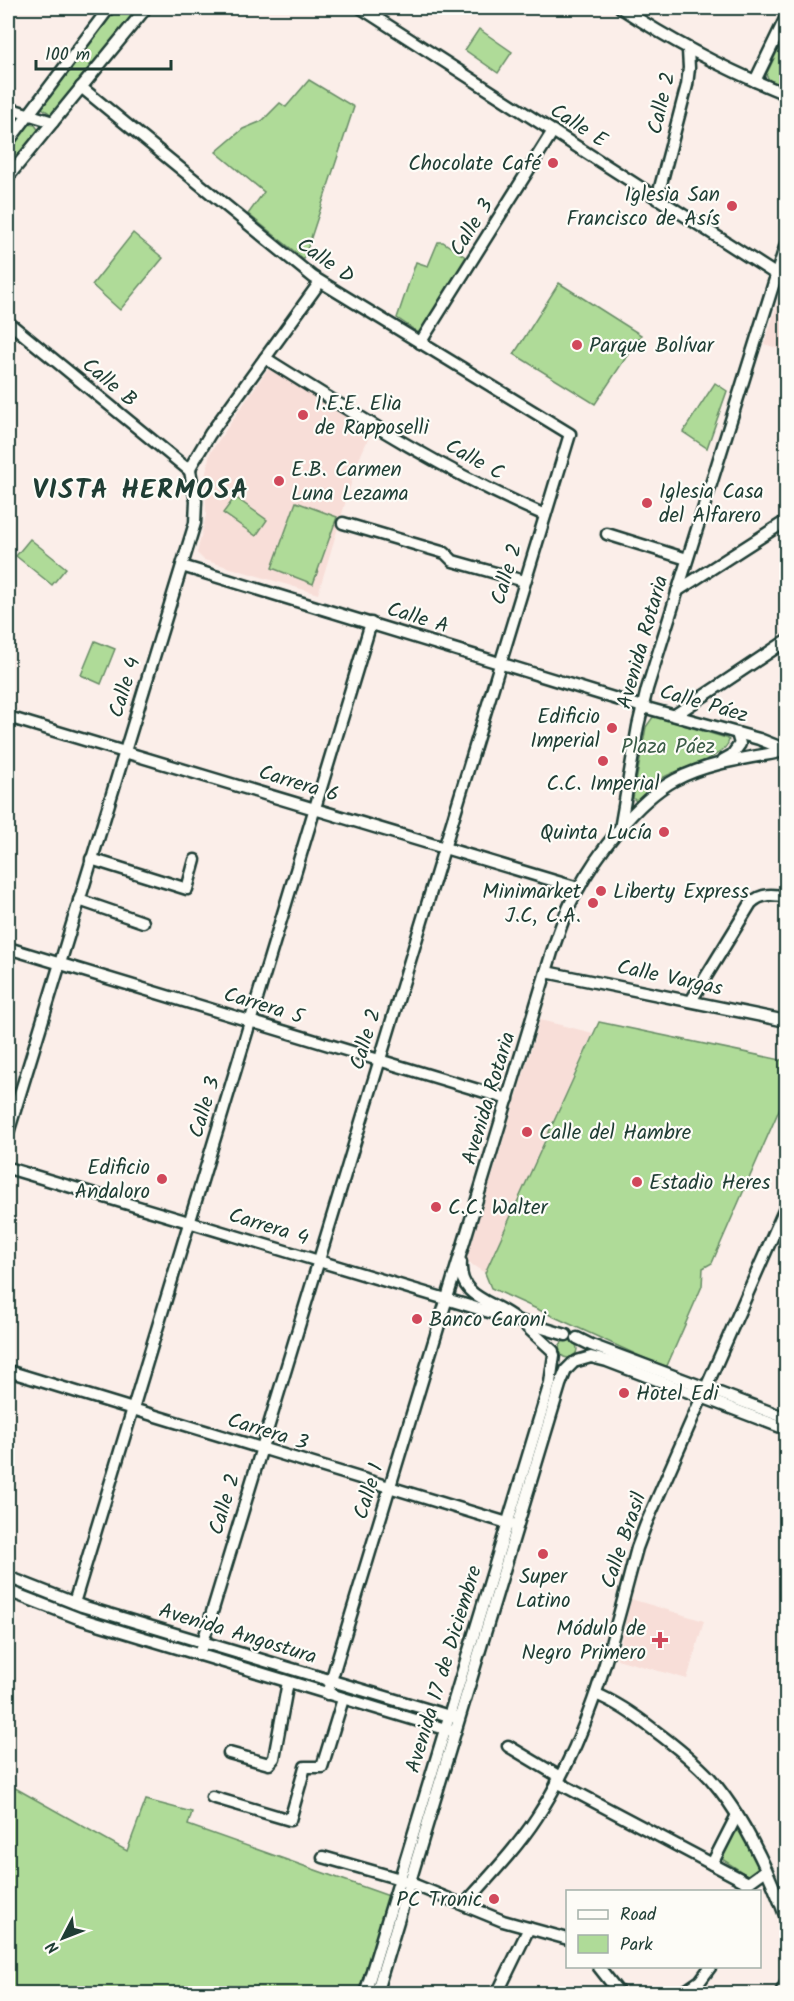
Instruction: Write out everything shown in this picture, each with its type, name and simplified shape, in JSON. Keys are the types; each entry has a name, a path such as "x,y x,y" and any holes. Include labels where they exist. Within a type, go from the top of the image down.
{"street":[{"path":"8,142 109,8"},
{"path":"8,177 146,8"},
{"name":"Calle E","path":"361,8 777,275"},
{"path":"621,8 688,50 786,94"},
{"path":"755,81 786,17"},
{"name":"Calle 2","path":"657,199 687,85 688,50"},
{"name":"Calle D","path":"81,87 257,233 320,282 570,434"},
{"path":"8,108 53,122"},
{"name":"Calle 3","path":"420,343 553,131"},
{"name":"Avenida Rotaria","path":"447,1299 562,922 578,888 620,829 643,706 786,244"},
{"path":"190,471 194,459 210,434 320,282"},
{"name":"Calle B","path":"8,322 190,471"},
{"name":"Calle C","path":"265,358 367,421 477,484 545,515"},
{"name":"Calle 2","path":"199,1655 570,434"},
{"name":"Calle 4","path":"8,1133 195,523 196,511 190,471"},
{"path":"677,591 786,521"},
{"path":"343,523 445,553 453,561 524,581"},
{"path":"607,534 687,559"},
{"name":"Calle A","path":"182,566 643,706"},
{"name":"Calle 3","path":"74,1603 371,623"},
{"path":"675,715 786,641"},
{"name":"Calle Páez","path":"643,706 774,744 786,752"},
{"name":"Carrera 6","path":"8,717 578,888"},
{"path":"716,765 732,755 738,748 740,741 737,733"},
{"path":"620,829 663,788 690,774 716,765 786,752"},
{"path":"91,859 187,889 195,861"},
{"path":"691,1001 751,903 758,897 769,894 786,897"},
{"path":"79,900 143,922"},
{"name":"Carrera 5","path":"8,948 508,1099"},
{"name":"Calle Vargas","path":"546,972 786,1021"},
{"name":"Carrera 4","path":"8,1168 571,1336 703,1392"},
{"name":"Calle Brasil","path":"464,1905 528,1829 559,1780 581,1735 596,1694 642,1534 786,1206"},
{"name":"Avenida Rotaria","path":"463,1249 460,1270 468,1290 505,1310 519,1322"},
{"name":"Calle 1","path":"327,1694 447,1299"},
{"name":"Carrera 4","path":"519,1322 536,1335 553,1353"},
{"path":"575,1362 581,1355 582,1348 571,1336 556,1340 553,1353 562,1363 575,1362 591,1357 786,1418"},
{"name":"Avenida 17 de Diciembre","path":"376,1994 405,1881 512,1525 550,1383 553,1353"},
{"name":"Avenida 17 de Diciembre","path":"512,1525 560,1385 566,1371 575,1362"},
{"name":"Carrera 3","path":"8,1371 512,1525"},
{"path":"703,1392 786,1429"},
{"name":"Avenida Angostura","path":"8,1577 74,1603 454,1718"},
{"name":"Avenida Angostura","path":"8,1591 78,1618 450,1731"},
{"path":"229,1753 269,1764 274,1758 288,1682"},
{"path":"596,1694 620,1704 691,1760 711,1779 737,1815 766,1870 786,1918"},
{"path":"212,1797 290,1820 305,1767 322,1767 343,1699"},
{"path":"508,1746 559,1780 712,1864 746,1887 766,1870"},
{"path":"712,1864 737,1815"},
{"path":"322,1857 405,1881 503,1921 566,1939"},
{"name":"Avenida 17 de Diciembre","path":"365,1994 405,1881"},
{"path":"497,1994 529,1928"},
{"path":"600,1968 620,1994"},
{"path":"681,1994 700,1981 710,1968"},
{"path":"780,1994 786,1983"}],"shaded area":[{"path":"786,279 786,351 764,344"},
{"name":"E.B. Carmen Luna Lezama","path":"269,367 372,430 357,464 318,594 204,560 197,553 206,515 205,477 210,453"},
{"name":"Calle del Hambre","path":"540,1020 593,1033 485,1273 466,1261"},
{"name":"Módulo de Negro Primero","path":"631,1599 704,1621 687,1679 617,1659"}],"green space":[{"path":"116,8 138,8 54,112 51,114 42,108 42,104"},
{"path":"479,29 512,52 498,73 465,50"},
{"path":"786,33 786,88 770,81 766,75"},
{"path":"309,80 354,107 304,259 248,214 264,192 216,152 243,129 262,121 280,103 286,107"},
{"path":"27,124 35,125 39,131 8,169 8,148"},
{"path":"133,233 163,258 120,310 92,285"},
{"path":"438,242 443,242 467,258 419,333 397,318 416,262 428,266"},
{"name":"Parque Bolívar","path":"559,283 641,335 595,404 514,354"},
{"path":"715,383 727,391 707,448 683,432"},
{"path":"235,497 267,520 256,536 223,513"},
{"path":"296,502 337,517 313,584 272,568"},
{"path":"30,539 66,568 52,585 16,556"},
{"path":"95,641 115,649 101,684 81,675"},
{"name":"Plaza Páez","path":"653,717 729,740 726,747 719,753 661,779 637,802 633,798 646,727"},
{"name":"Estadio Heres","path":"599,1022 786,1061 786,1094 712,1263 703,1268 702,1286 666,1368 491,1288 485,1273"},
{"path":"568,1340 574,1343 577,1349 574,1355 568,1358 562,1355 559,1349 562,1343"},
{"path":"8,1784 127,1851 146,1800 192,1812 188,1825 389,1896 358,1993 19,1994 8,1991"},
{"path":"739,1830 759,1867 748,1876 722,1859 733,1835"}],"place":[{"name":"Chocolate Café","path":"553,163"},
{"name":"Iglesia San Francisco de Asís","path":"732,206"},
{"name":"Parque Bolívar","path":"577,345"},
{"name":"I.E.E. Elia de Rapposelli","path":"303,415"},
{"name":"E.B. Carmen Luna Lezama","path":"279,481"},
{"name":"Iglesia Casa del Alfarero","path":"647,503"},
{"name":"Edificio Imperial","path":"612,728"},
{"name":"C.C. Imperial","path":"603,761"},
{"name":"Quinta Lucía","path":"664,832"},
{"name":"Liberty Express","path":"601,891"},
{"name":"Minimarket J.C, C.A.","path":"593,903"},
{"name":"Calle del Hambre","path":"527,1132"},
{"name":"Edificio Andaloro","path":"162,1179"},
{"name":"Estadio Heres","path":"637,1182"},
{"name":"C.C. Walter","path":"436,1207"},
{"name":"Banco Caroni","path":"417,1319"},
{"name":"Hotel Edi","path":"624,1393"},
{"name":"Super Latino","path":"543,1554"},
{"name":"Módulo de Negro Primero","path":"660,1640"},
{"name":"PC Tronic","path":"494,1899"}],"district":[{"name":"VISTA HERMOSA","path":"141,489"}]}
